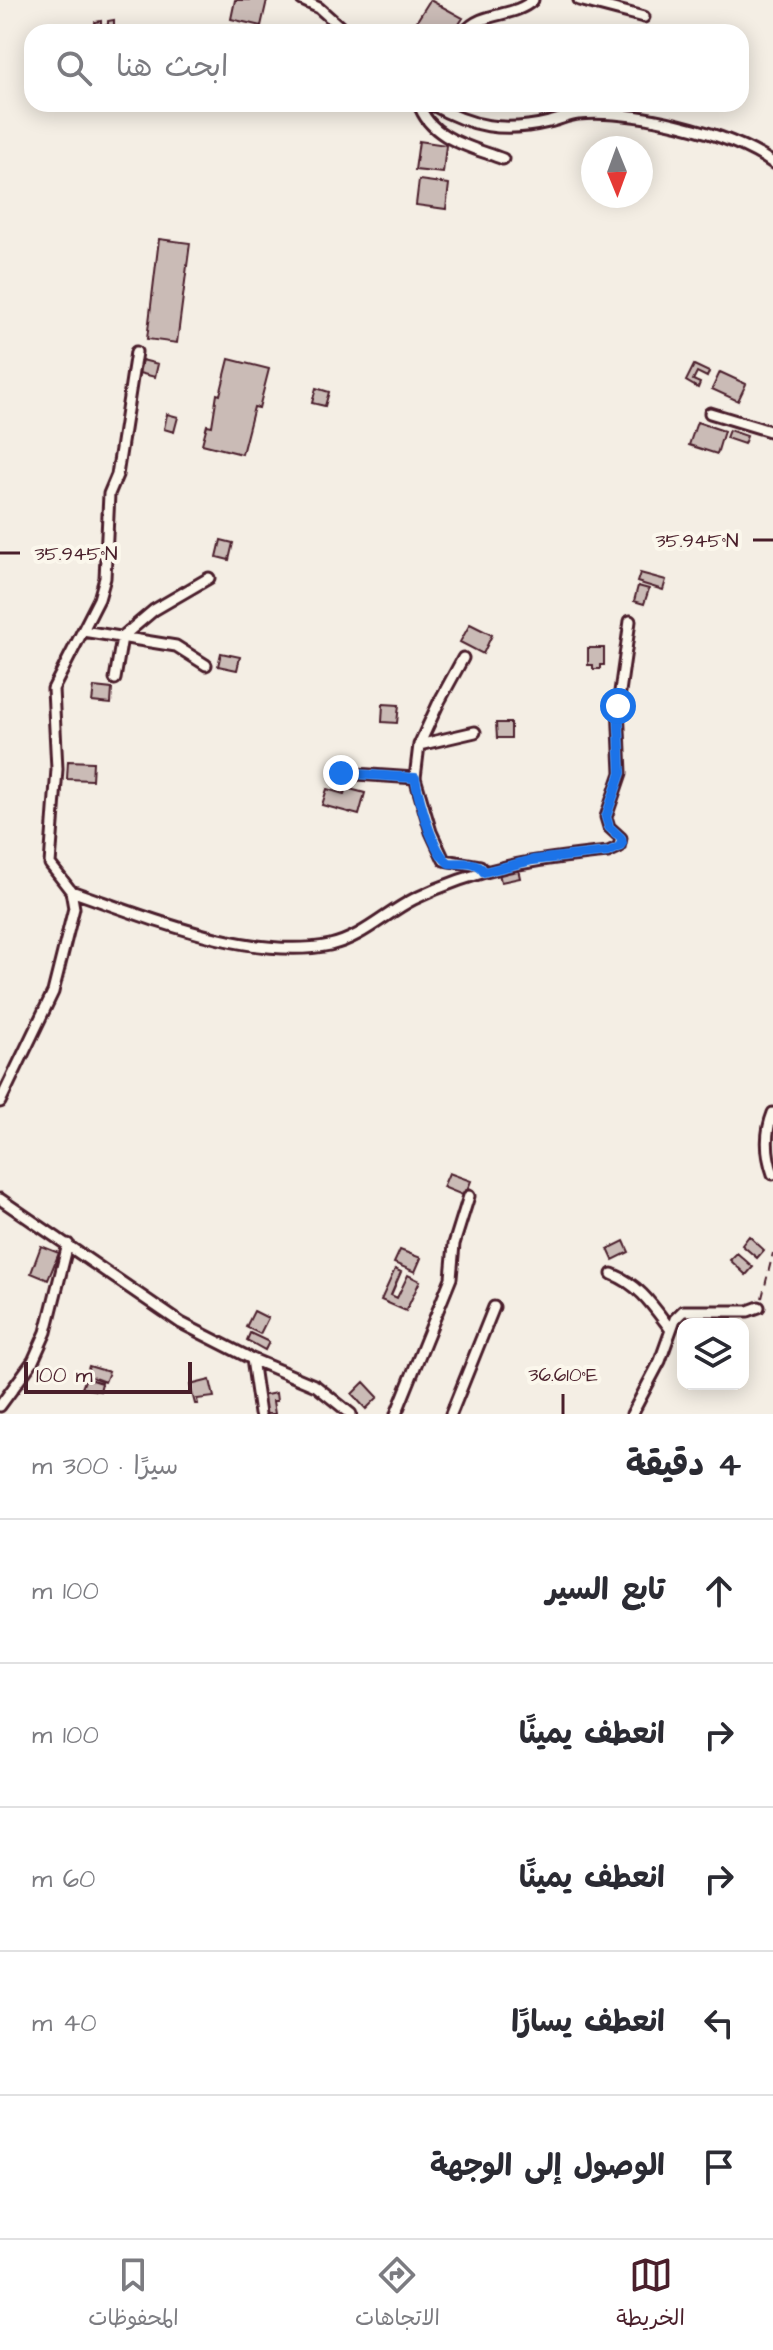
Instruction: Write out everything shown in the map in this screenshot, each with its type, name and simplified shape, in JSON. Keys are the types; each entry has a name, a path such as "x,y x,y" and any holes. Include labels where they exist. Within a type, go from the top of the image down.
{"street":[{"path":"302,0 319,8 337,24"},
{"path":"474,24 525,7 533,0"},
{"path":"579,0 644,17"},
{"path":"423,112 427,121 446,138 503,159"},
{"path":"445,112 457,119 501,129 549,122 575,114 610,112 713,135 773,163"},
{"path":"0,1102 53,992 74,908 71,891 50,864 57,769 53,689 99,599 105,578 109,494 117,475 136,352"},
{"path":"710,413 773,432"},
{"path":"115,679 122,637 154,610 209,578"},
{"path":"71,891 231,941 292,949 332,945 368,929 413,900 484,872 533,860 608,852 619,847 621,838 609,827 606,817 621,773 618,706 630,621"},
{"path":"83,631 176,646 206,665"},
{"path":"463,658 419,745 415,778 431,832 444,860 480,866 484,872"},
{"path":"419,745 475,732"},
{"path":"341,773 415,778"},
{"path":"773,1113 767,1144 773,1174"},
{"path":"396,1414 434,1327 451,1278 454,1244 469,1196"},
{"path":"0,1199 181,1323 252,1359 316,1386 351,1414"},
{"path":"0,1406 33,1361 46,1332 68,1244"},
{"path":"612,1274 627,1280 641,1291 671,1330"},
{"path":"451,1414 494,1307"},
{"path":"632,1414 683,1311 748,1311 759,1307"},
{"path":"252,1359 260,1414"}],"path":[{"path":"759,1307 773,1253"}],"building":[{"path":"235,0 267,0 261,24 231,19"},
{"path":"430,0 463,18 459,24 415,24"},
{"path":"419,141 446,145 443,173 415,170"},
{"path":"419,180 449,184 446,209 416,205"},
{"path":"159,239 190,243 177,343 147,339"},
{"path":"229,359 269,369 259,408 254,407 242,454 202,444 207,425 212,426 217,394 220,395"},
{"path":"142,360 158,364 155,377 139,373"},
{"path":"694,365 709,372 707,377 697,372 693,380 700,383 698,388 686,381"},
{"path":"720,372 746,384 738,401 712,389"},
{"path":"316,388 329,392 325,406 312,403"},
{"path":"167,414 178,417 174,432 164,429"},
{"path":"697,422 724,431 717,454 689,445"},
{"path":"729,430 747,436 744,444 726,438"},
{"path":"221,540 233,543 229,560 217,557"},
{"path":"640,573 666,580 663,590 637,582"},
{"path":"638,586 649,589 644,604 634,601"},
{"path":"470,624 492,635 483,654 460,642"},
{"path":"588,648 604,648 604,665 600,665 600,669 588,665"},
{"path":"221,653 240,657 237,670 218,666"},
{"path":"94,687 112,689 111,704 92,702"},
{"path":"383,704 399,705 397,723 382,722"},
{"path":"496,723 511,723 511,738 497,738"},
{"path":"68,761 93,762 92,780 67,779"},
{"path":"346,788 365,793 359,815 322,805 327,789 344,794"},
{"path":"518,869 520,878 501,882 499,873"},
{"path":"449,1173 471,1181 465,1196 443,1187"},
{"path":"749,1236 764,1250 757,1258 742,1245"},
{"path":"624,1241 629,1252 613,1260 608,1249"},
{"path":"41,1246 59,1253 48,1280 31,1273"},
{"path":"400,1250 421,1258 415,1272 394,1263"},
{"path":"737,1253 753,1267 746,1275 730,1260"},
{"path":"395,1269 401,1272 391,1295 397,1298 408,1275 420,1281 406,1311 381,1300"},
{"path":"254,1311 268,1318 260,1334 246,1327"},
{"path":"250,1333 269,1342 265,1350 247,1340"},
{"path":"89,1366 109,1372 105,1382 86,1375"},
{"path":"86,1378 102,1383 100,1391 82,1388"},
{"path":"210,1380 214,1397 197,1399 198,1404 195,1404 190,1385"},
{"path":"364,1382 378,1397 366,1409 352,1394"},
{"path":"276,1393 277,1401 273,1401 275,1414 264,1414 261,1396"}],"route":[{"path":"341,773 415,778 431,832 444,860 449,863 473,864 480,866 484,872 533,860 608,852 622,843 609,827 606,817 621,773 618,706"}]}
